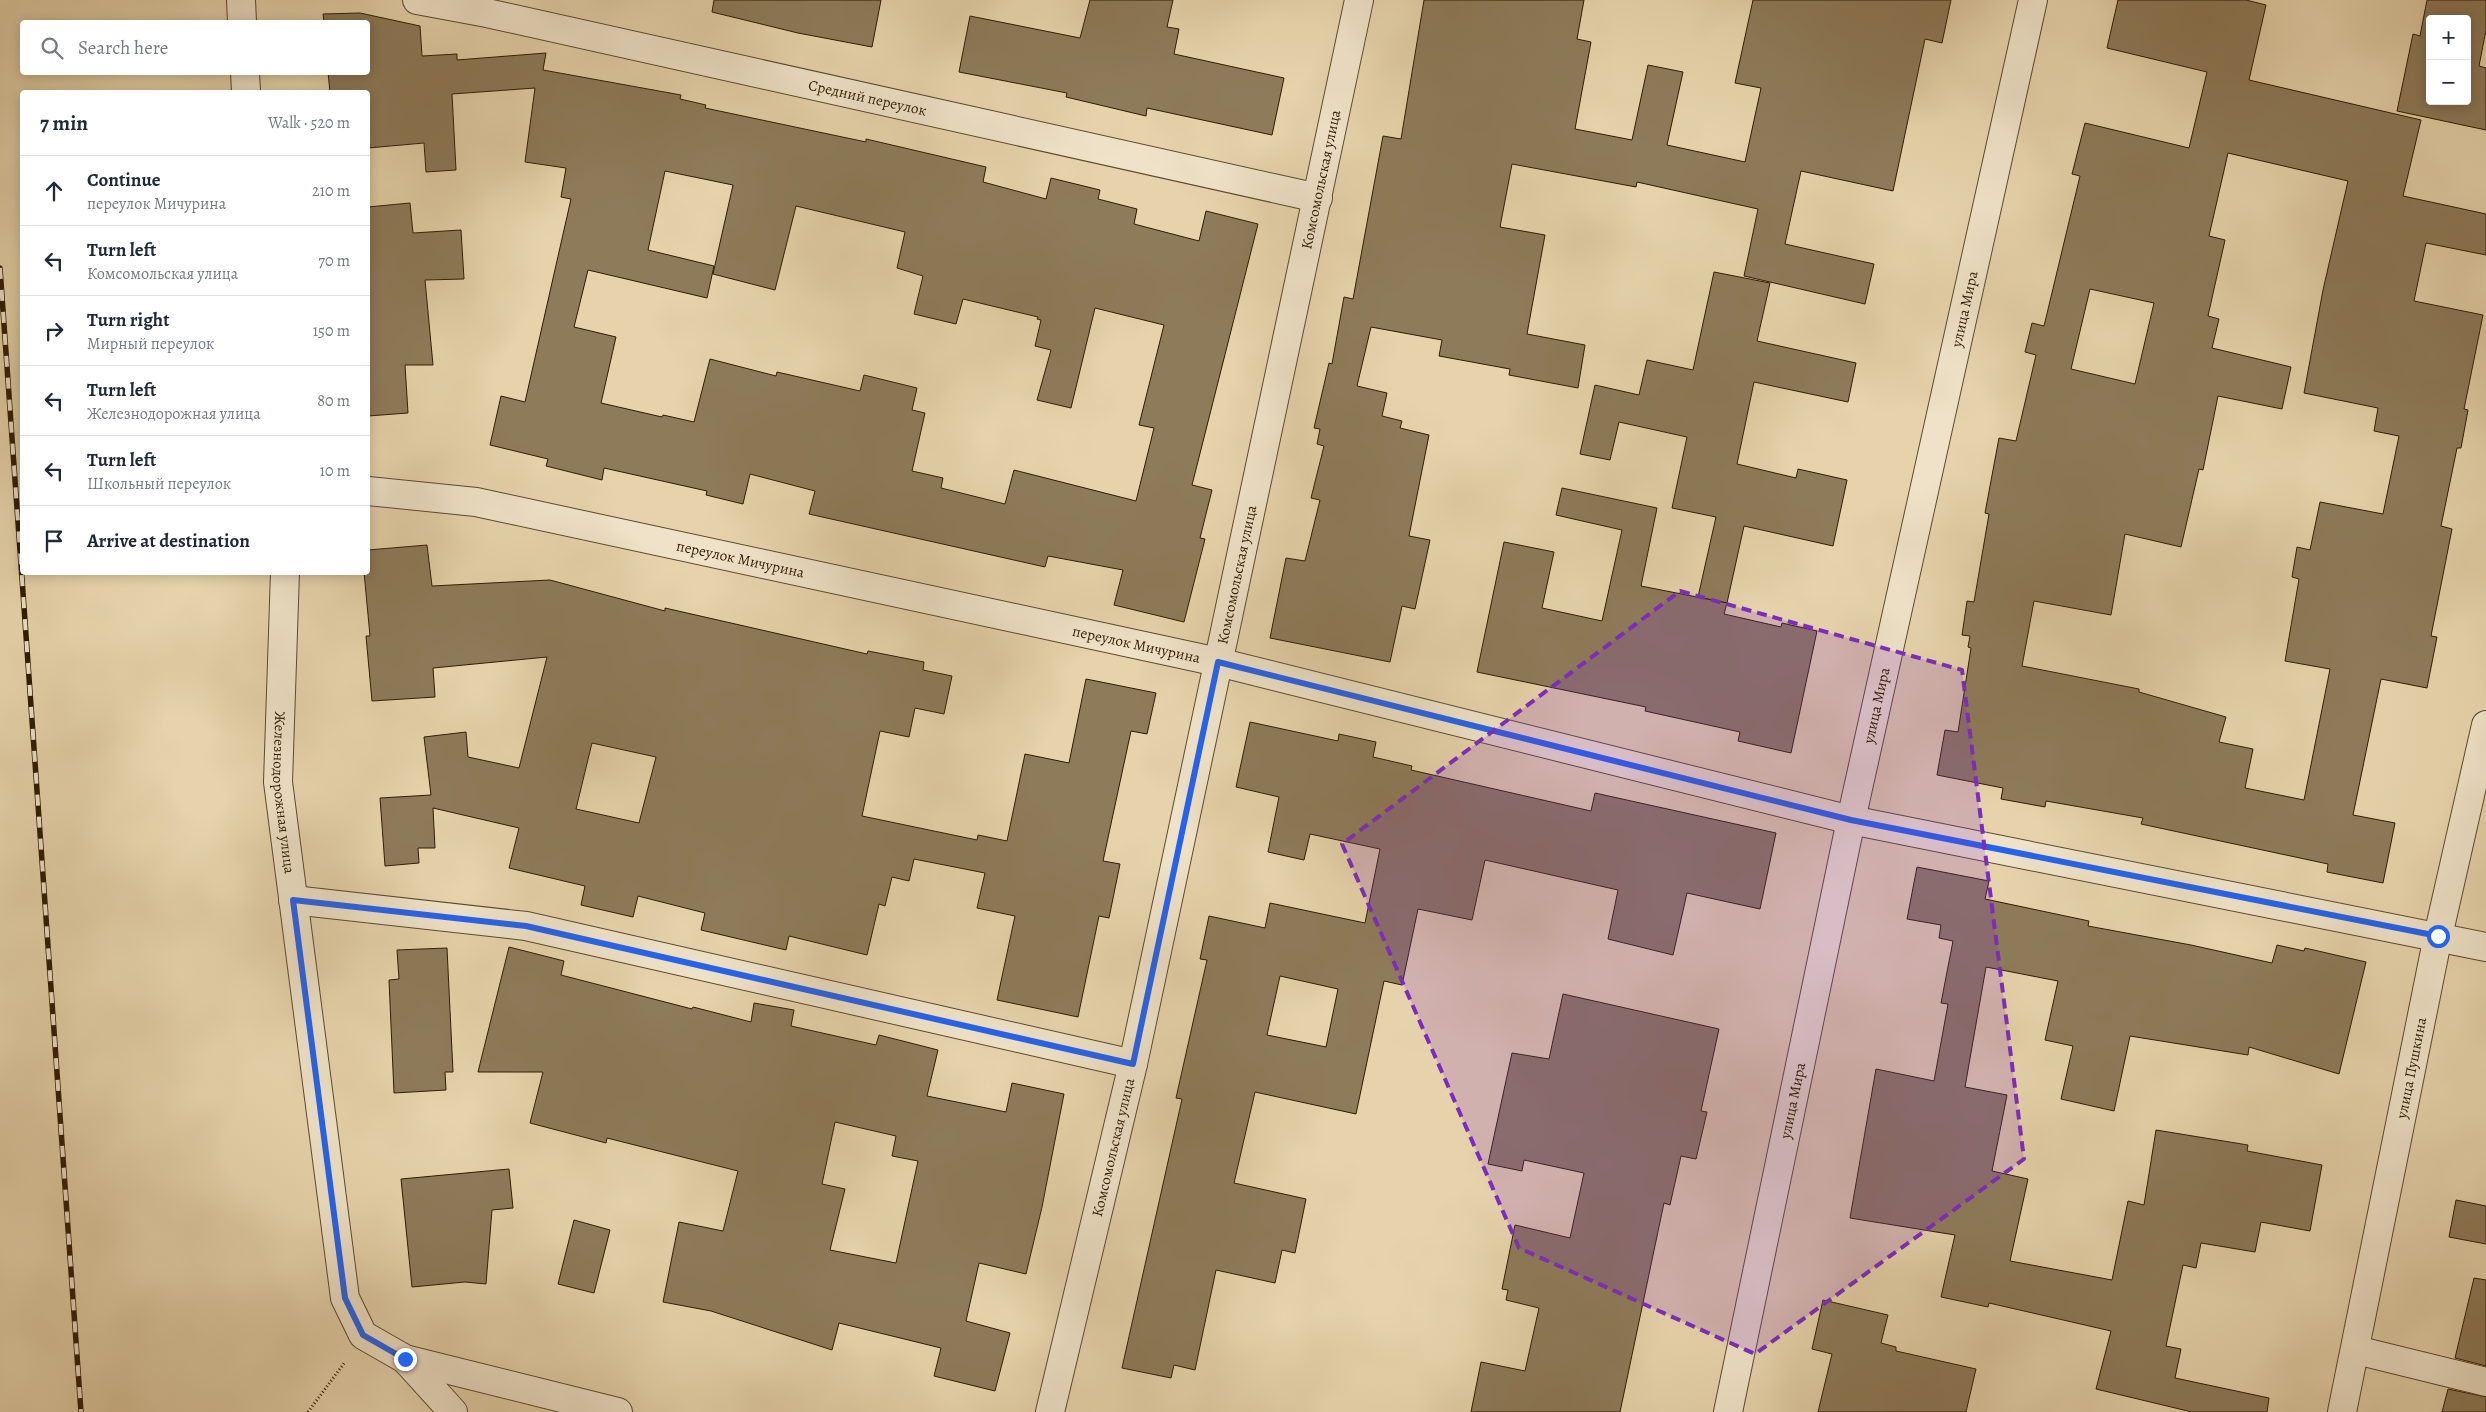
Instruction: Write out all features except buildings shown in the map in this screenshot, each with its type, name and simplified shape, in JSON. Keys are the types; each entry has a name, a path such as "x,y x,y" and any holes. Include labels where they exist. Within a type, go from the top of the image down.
{"street":[{"path":"241,0 242,20"},
{"name":"Средний переулок","path":"417,0 487,13 1318,198"},
{"name":"Комсомольская улица","path":"1050,1412 1133,1064 1359,0"},
{"name":"улица Мира","path":"1728,1412 1851,820 2034,0"},
{"path":"245,75 246,90"},
{"name":"переулок Мичурина","path":"370,491 476,502 1218,662 1851,820 2486,947"},
{"name":"Железнодорожная улица","path":"285,575 278,782 345,1298 363,1335"},
{"name":"улица Пушкина","path":"2342,1412 2438,936 2486,725"},
{"path":"293,900 526,926 1133,1064"},
{"path":"363,1335 405,1359 618,1412"},
{"path":"2356,1350 2486,1382"},
{"path":"405,1359 453,1412"}],"path":[{"path":"308,1412 363,1335"}],"highlighted area":[{"path":"1680,591 1962,670 2024,1159 1755,1354 1519,1248 1342,844"}],"railway":[{"path":"0,268 20,550"},
{"path":"22,575 81,1412"}],"route":[{"path":"405,1359 363,1335 345,1298 293,900 526,926 1133,1064 1218,662 1851,820 2438,936"}]}
